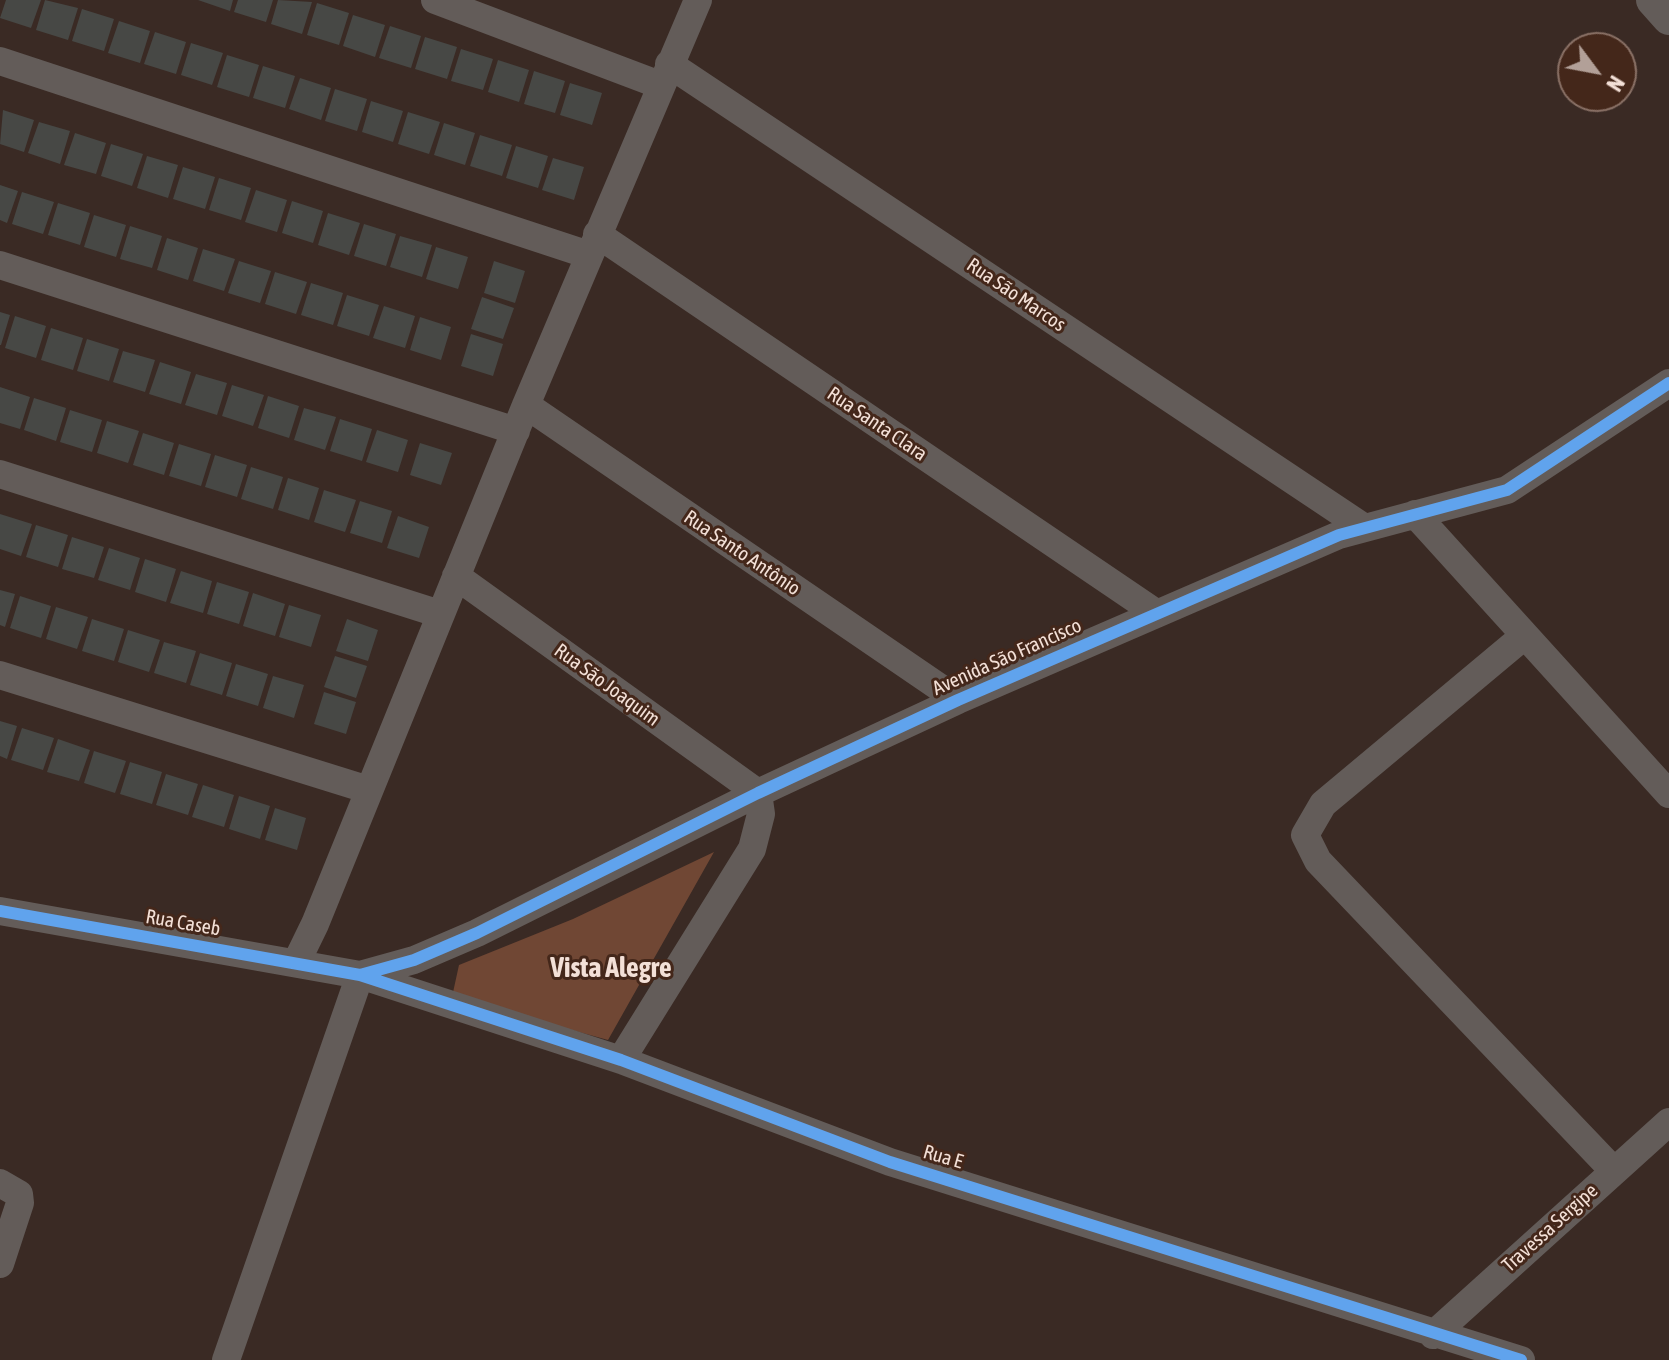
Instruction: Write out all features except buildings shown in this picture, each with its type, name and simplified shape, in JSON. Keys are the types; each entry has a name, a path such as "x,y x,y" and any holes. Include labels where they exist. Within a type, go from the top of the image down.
{"street":[{"name":"Rua São Marcos","path":"435,0 664,74 1363,527"},
{"path":"296,963 315,924 664,74 698,0"},
{"path":"1653,0 1669,18"},
{"name":"Rua Santa Clara","path":"0,61 593,245 1156,613"},
{"name":"Rua Santo Antônio","path":"0,265 521,418 958,700"},
{"name":"Avenida São Francisco","path":"360,975 414,960 477,933 758,793 1156,613 1363,527 1507,490 1669,383"},
{"path":"0,474 440,614"},
{"path":"1415,514 1669,794"},
{"name":"Rua São Joaquim","path":"456,576 758,793"},
{"path":"1524,636 1323,804 1305,835 1318,861 1613,1170"},
{"path":"0,675 369,790"},
{"path":"621,1060 752,849 761,814 758,793"},
{"name":"Rua Caseb","path":"0,911 360,975"},
{"path":"226,1360 360,975"},
{"name":"Rua E","path":"360,975 621,1060 890,1162 1433,1335 1521,1360"},
{"name":"Travessa Sergipe","path":"1433,1335 1669,1122"},
{"path":"0,1183 19,1194 20,1203 0,1264"}],"shaded area":[{"path":"714,852 608,1040 452,997 459,965 573,919"}],"cycle path":[{"path":"360,975 414,960 477,933 758,793 958,700 1339,535 1507,490 1669,383"},
{"path":"0,911 360,975 621,1060 890,1162 1521,1360"}],"district":[{"name":"Vista Alegre","path":"611,968"}]}
